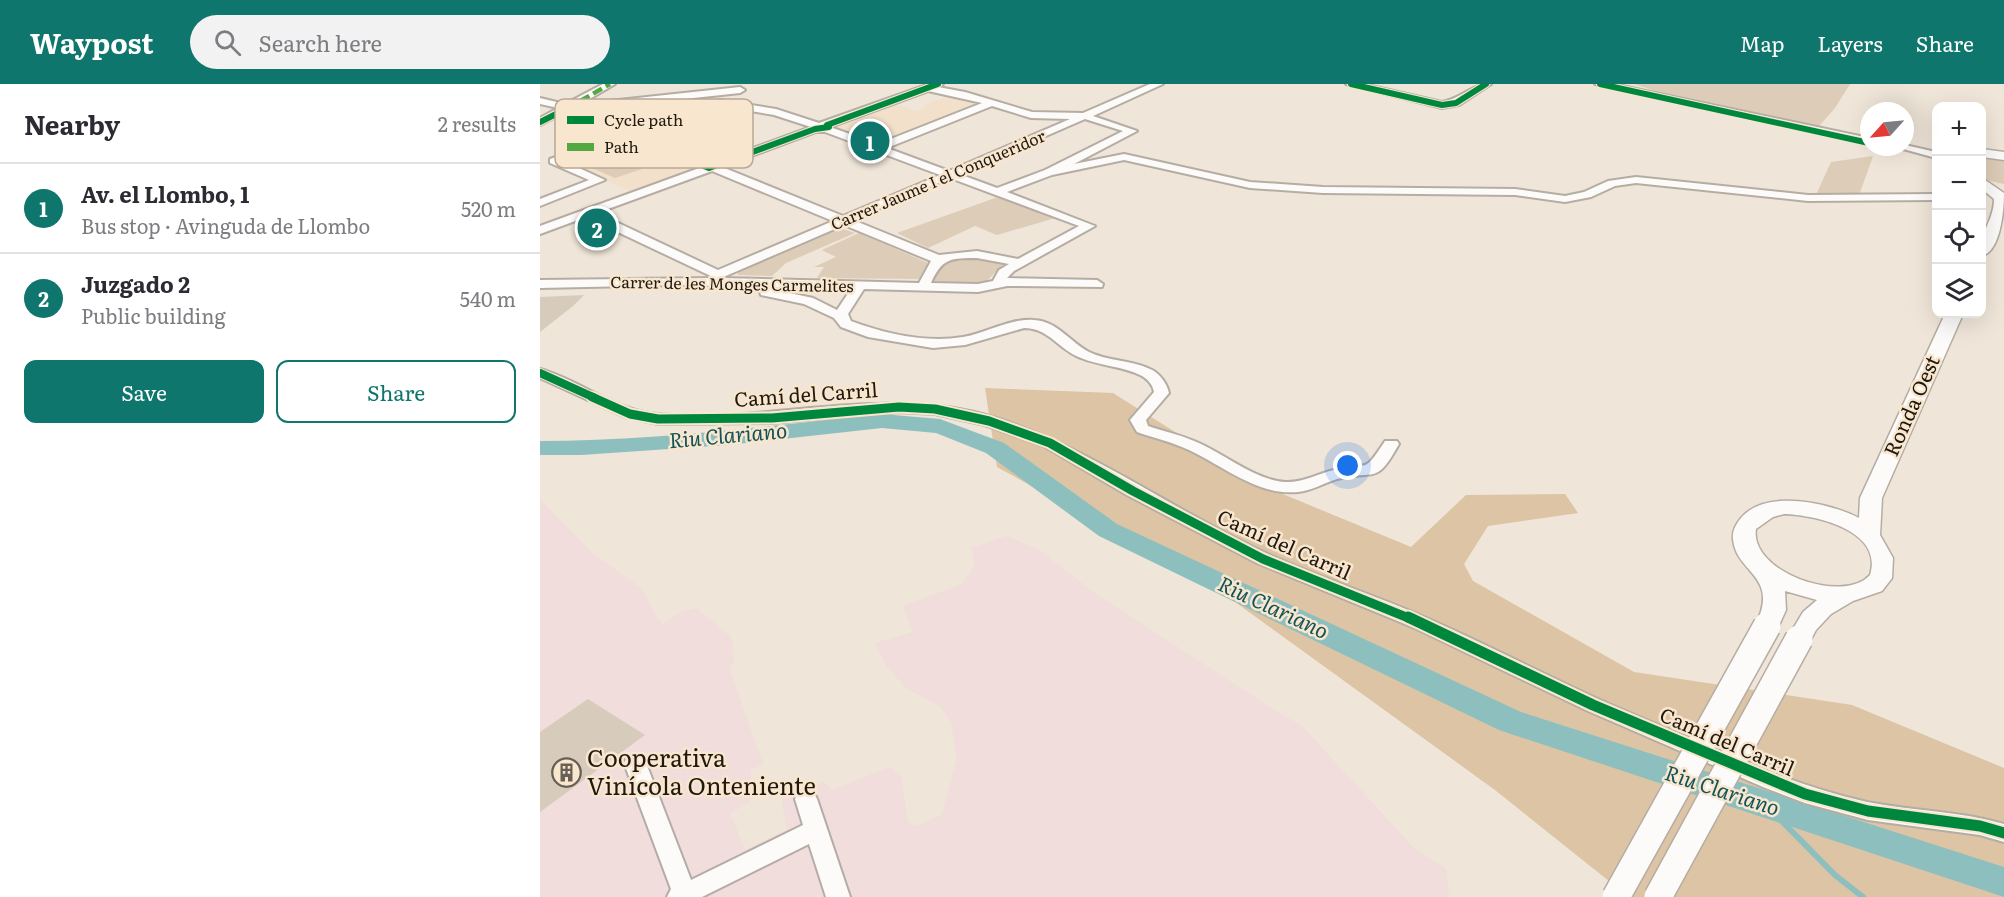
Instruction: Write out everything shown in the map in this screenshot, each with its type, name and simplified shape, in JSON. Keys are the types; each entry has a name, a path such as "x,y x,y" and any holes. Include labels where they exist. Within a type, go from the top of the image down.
{"main road":[{"path":"1986,153 2001,155"},
{"path":"1986,183 2004,186"},
{"path":"1986,185 2001,198 2003,205 1986,242"},
{"name":"Ronda Oest","path":"1869,536 1871,498 1952,318"},
{"path":"1827,513 1871,498"},
{"path":"1658,897 1809,617 1828,603 1848,594 1868,589 1881,579 1885,566 1881,551 1869,536 1857,527 1827,513 1784,507 1766,510 1752,517 1744,528 1743,541 1749,555 1781,580 1803,589 1826,594 1848,594"},
{"path":"1616,897 1767,626 1777,602 1774,589 1763,568"}],"street":[{"path":"584,99 610,84"},
{"name":"Carrer Jaume I el Conqueridor","path":"716,278 1158,84"},
{"path":"1351,84 1442,105 1456,103 1486,84"},
{"path":"1600,84 1860,139"},
{"path":"753,152 933,86 1035,116 1084,116 1131,129 1131,134 1000,191"},
{"path":"719,99 743,87"},
{"path":"540,101 555,105"},
{"path":"878,148 991,103"},
{"path":"753,107 776,112 1000,191 1089,226 1003,273 998,284"},
{"path":"540,122 555,114"},
{"path":"1914,149 1932,153"},
{"path":"1049,171 1124,157 1256,186 1313,189 1515,192 1571,199 1587,195 1612,183 1636,180 1808,198 1932,197"},
{"path":"540,203 598,180 570,168"},
{"path":"540,230 709,168 939,260 980,254 1003,257 1019,263"},
{"path":"587,213 716,278"},
{"path":"923,287 939,260"},
{"name":"Carrer de les Monges Carmelites","path":"540,284 716,278 978,288 998,284 1097,284"},
{"path":"842,315 859,285"},
{"name":"Carrer de les Monges Carmelites","path":"540,294 756,291 808,301 834,314 842,315 840,317 846,324 866,332 933,344 978,338 1023,324 1045,327 1084,355 1140,369 1156,380 1162,393 1138,420 1142,429 1213,455 1275,486 1299,487 1337,474 1367,472 1380,463 1391,444"},
{"name":"Camí del Carril","path":"540,373 630,414 651,418 760,418 899,407 935,409 989,421 1050,443 1133,491 1263,559 1424,624 1593,705 1771,781 1805,794 1869,811 1980,826 2004,833"},
{"path":"635,763 684,896 815,830"},
{"path":"806,799 838,897"}],"shaded area":[{"path":"1634,84 1850,84 1835,108 1819,126 1656,91"},
{"path":"709,95 712,96 712,99 669,99"},
{"path":"951,95 981,104 877,143 836,128 836,125 895,104 917,111 927,107 924,105"},
{"path":"1873,156 1858,198 1815,197 1831,162"},
{"path":"1986,157 2004,159 2004,184 1986,180"},
{"path":"577,168 695,168 632,192"},
{"path":"592,168 642,169 615,178"},
{"path":"998,197 1055,218 997,235 975,226 928,248 897,233"},
{"path":"837,227 855,233 786,263 772,276 738,275 739,269"},
{"path":"859,233 928,263 919,279 817,278 824,267 814,267 836,257 822,250"},
{"path":"976,258 1004,263 986,282 932,283 943,263"},
{"path":"985,388 1113,393 1256,483 1411,547 1466,495 1565,494 1578,513 1488,526 1464,564 1473,581 1634,672 1852,705 2004,768 2004,897 1629,897 1495,790 1213,586 997,467"},
{"path":"540,499 591,552 642,589 658,620 663,624 683,611 696,608 732,638 734,662 729,668 763,764 751,770 750,802 730,813 745,850 787,829 781,797 824,782 832,790 890,767 901,776 908,823 918,826 942,814 957,758 951,722 940,706 906,688 887,667 875,643 913,632 903,606 962,584 975,566 971,548 1006,536 1038,549 1093,592 1301,725 1414,848 1446,869 1449,897 540,897"}],"building":[{"path":"584,295 573,306 540,332 540,297"},
{"name":"Cooperativa Vinícola Onteniente","path":"588,699 645,735 540,812 540,732"}],"waterway":[{"name":"Riu Clariano","path":"540,448 581,448 728,438 882,421 940,426 995,448 1108,530 1510,721 2004,883"},
{"path":"1765,804 1835,875 1863,897"}],"marked path":[{"path":"584,99 610,84"}],"cycle path":[{"path":"753,152 815,129 829,127 827,125 938,84"},
{"path":"1351,84 1442,105 1456,103 1486,84"},
{"path":"1600,84 1860,141"},
{"path":"540,122 555,114"},
{"path":"540,373 630,414 658,419 772,418 899,407 935,409 989,421 1050,443 1133,491 1263,559 1424,624 1593,705 1771,781 1805,794 1868,811 1980,826 2004,833"}],"place":[{"name":"Av. el Llombo, 1","path":"870,141"},
{"name":"Juzgado 2","path":"597,228"},
{"name":"Cooperativa Vinícola Onteniente","path":"566,773"}]}
